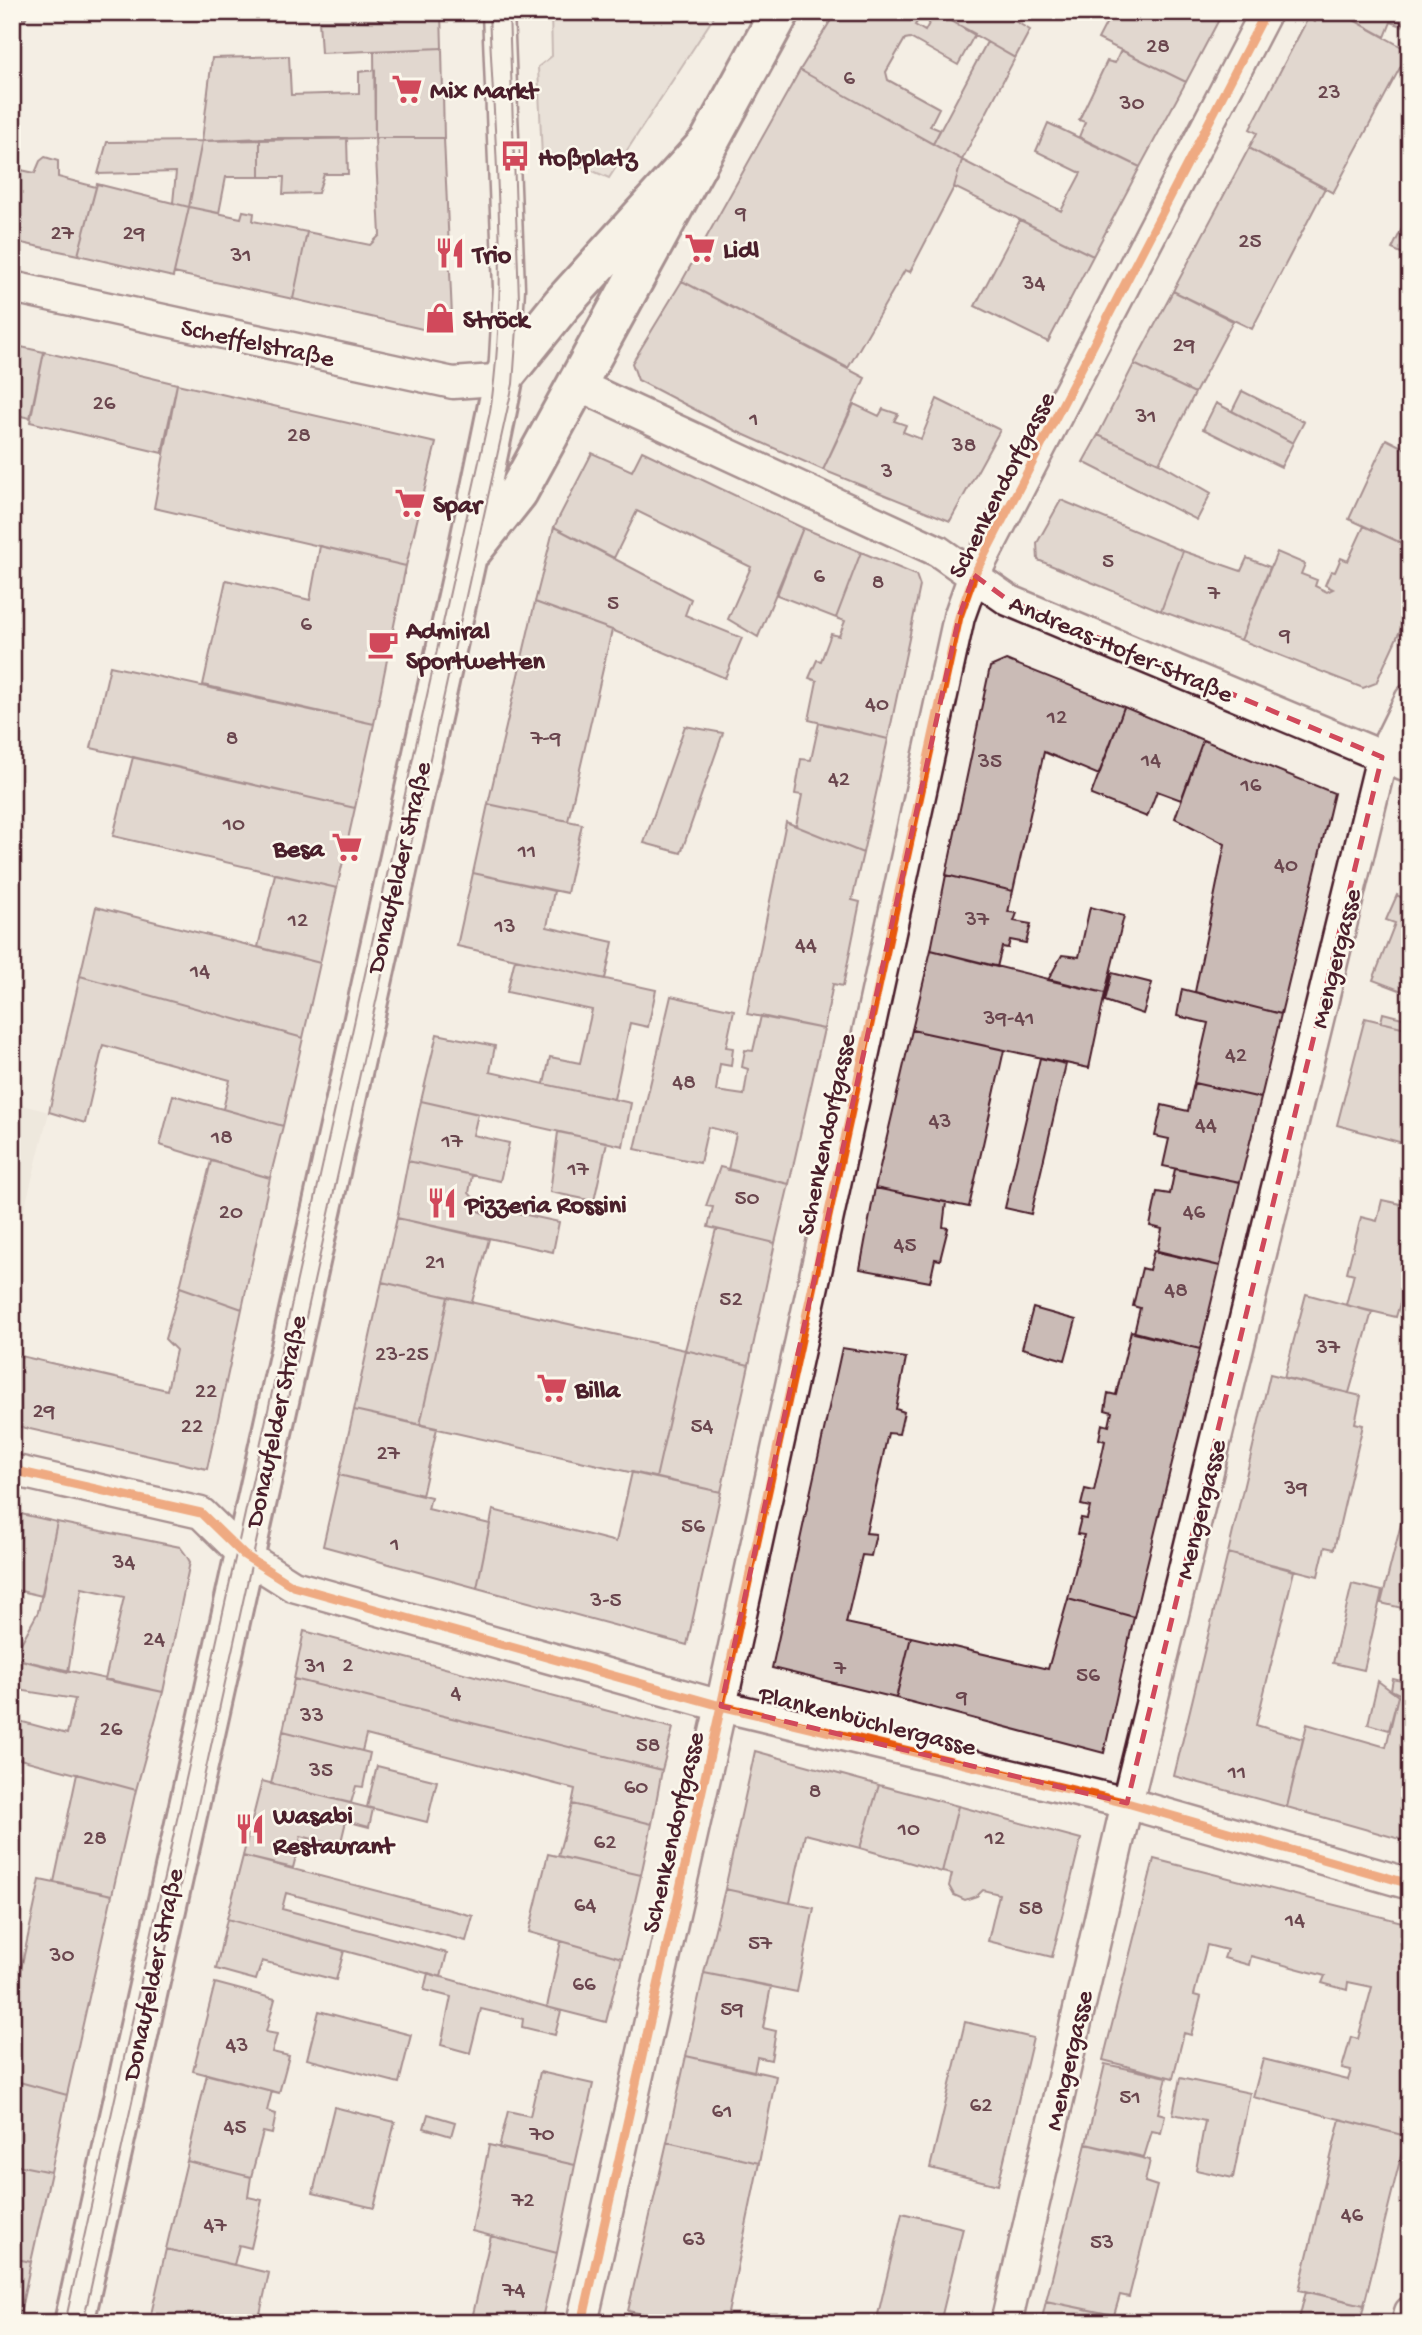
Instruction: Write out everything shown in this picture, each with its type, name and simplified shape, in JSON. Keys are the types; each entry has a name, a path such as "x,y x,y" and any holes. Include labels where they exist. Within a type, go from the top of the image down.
{"main road":[{"path":"466,560 480,537 518,492 780,12"},
{"path":"466,560 504,376 562,304 707,144"},
{"name":"Donaufelder Straße","path":"74,2323 466,560"}],"street":[{"path":"498,12 509,288 504,376"},
{"name":"Schenkendorfgasse","path":"582,2323 721,1706 959,617 974,575 1266,12"},
{"name":"Scheffelstraße","path":"12,287 453,383 504,376"},
{"name":"Andreas-Hofer-Straße","path":"576,384 938,551 1007,600 1410,768"},
{"name":"Mengergasse","path":"1006,2323 1128,1803 1382,757 1410,700"},
{"name":"Plankenbüchlergasse","path":"12,1470 201,1513 244,1555 293,1586 721,1706 1128,1803 1410,1884"},
{"path":"1407,2323 1410,2312"}],"highlighted area":[{"path":"974,575 1008,600 1382,757 1127,1803 721,1706 959,617"}],"shaded area":[{"path":"551,12 717,12 609,178 572,162 542,158 538,67 552,56"},
{"path":"12,1102 49,1112 12,1258"}],"building":[{"path":"12,12 28,12 25,20 15,16 12,26"},
{"path":"377,12 441,12 442,48 321,53 319,20 378,20"},
{"path":"836,12 908,12 919,19 915,25 925,31 935,12 975,34 958,65 910,38 905,39 886,72 888,80 939,108 930,126 940,130 933,144 800,70"},
{"path":"935,12 1000,12 1030,30 1015,58"},
{"path":"1112,12 1223,12 1186,82 1098,39"},
{"path":"1321,12 1339,12 1409,51 1333,193 1249,148 1257,133 1250,129 1308,18 1315,22"},
{"path":"1339,12 1409,12 1402,26 1391,22 1385,37"},
{"path":"987,42 1015,58 962,160 933,144"},
{"path":"442,48 444,138 375,138 374,51"},
{"path":"1121,50 1186,82 1140,167 1079,137 1085,122 1079,120 1107,61 1115,63"},
{"path":"289,56 291,95 359,93 359,72 375,70 375,138 202,141 212,58"},
{"path":"800,70 962,160 954,187 910,272 905,270 848,368 682,281"},
{"path":"1048,123 1140,167 1093,256 954,187 962,160 1061,211 1081,173 1036,151"},
{"path":"260,138 347,138 348,174 324,174 318,193 283,194 284,177 260,177"},
{"path":"260,138 260,177 226,177 219,213 189,207 202,141"},
{"path":"375,138 444,138 452,316 435,332 293,299 307,232 370,245 380,235"},
{"path":"202,141 189,207 173,203 176,172 98,174 107,142"},
{"path":"1249,148 1325,188 1252,329 1173,291"},
{"path":"45,157 58,161 58,177 96,187 78,255 12,241 12,168 35,173 40,161"},
{"path":"97,184 189,207 173,277 78,255"},
{"path":"189,207 241,218 243,211 254,213 253,221 307,232 293,299 174,273"},
{"path":"1410,212 1410,257 1392,249"},
{"path":"1020,220 1093,256 1048,342 975,306"},
{"path":"682,281 865,378 823,470 738,432 638,380 632,363"},
{"path":"1173,291 1233,321 1195,393 1134,364"},
{"path":"12,345 44,352 30,418 12,414"},
{"path":"44,352 177,384 162,453 30,422"},
{"path":"1134,364 1195,393 1159,463 1098,435"},
{"path":"177,384 436,443 406,566 154,508"},
{"path":"1242,391 1304,422 1293,443 1232,411"},
{"path":"937,399 1000,430 950,521 823,470 854,404 879,416 883,409 898,414 894,421 906,425 903,432 921,439"},
{"path":"1216,403 1293,443 1281,467 1203,429"},
{"path":"1098,435 1159,463 1211,493 1197,520 1083,462"},
{"path":"1386,439 1410,451 1410,547 1349,519"},
{"path":"642,451 803,528 758,637 728,619 751,567 637,511 614,558 554,527 592,453 632,471"},
{"path":"1061,500 1183,551 1161,611 1038,560 1037,543"},
{"path":"1364,526 1410,547 1410,609 1376,683 1363,688 1241,640 1277,552 1305,564 1301,574 1317,580 1315,586 1327,592 1333,589 1325,585 1331,571 1335,572 1341,558 1348,561"},
{"path":"554,527 691,599 685,615 742,638 725,678 612,630 535,602"},
{"path":"803,528 861,552 836,618 777,595"},
{"path":"320,546 406,566 374,724 203,685 226,580 310,600"},
{"path":"1183,551 1241,571 1247,558 1270,567 1241,640 1161,611"},
{"path":"861,552 916,575 920,586 888,739 809,720 817,681 809,678 817,660 821,661 831,634 839,636 845,621 836,618"},
{"path":"535,602 612,630 568,821 488,804"},
{"path":"1006,660 1124,707 1099,775 1044,752 1013,891 946,875 990,667"},
{"path":"110,666 374,724 355,808 91,748"},
{"path":"1124,707 1203,740 1181,800 1157,791 1147,817 1091,795"},
{"path":"819,723 888,739 863,853 796,826 802,795 795,794 801,759 811,760"},
{"path":"685,726 723,733 681,853 644,843"},
{"path":"1203,740 1334,793 1281,1014 1195,992 1225,844 1175,818"},
{"path":"133,757 355,808 337,888 113,836"},
{"path":"488,804 582,824 567,893 473,873"},
{"path":"786,822 863,853 852,900 860,902 843,986 833,984 824,1029 747,1014"},
{"path":"473,873 554,891 547,927 613,942 605,979 457,946"},
{"path":"275,874 337,888 320,963 258,947"},
{"path":"946,875 1013,891 1008,912 1017,913 1014,921 1031,924 1026,943 1010,940 1008,948 1002,947 997,967 931,950"},
{"path":"1410,885 1410,994 1373,980 1395,923 1386,920 1397,895 1404,899"},
{"path":"96,907 320,963 303,1038 80,976"},
{"path":"1090,907 1124,916 1105,993 1048,980 1062,955 1079,957"},
{"path":"931,950 1105,993 1089,1068 912,1030"},
{"path":"515,959 656,990 648,1027 630,1023 614,1099 544,1084 550,1057 580,1063 592,1010 507,992"},
{"path":"1112,973 1152,983 1143,1014 1105,1001"},
{"path":"80,976 303,1038 283,1126 223,1109 230,1080 103,1045 85,1123 49,1112"},
{"path":"1182,989 1281,1014 1261,1098 1194,1083 1208,1023 1177,1016"},
{"path":"671,996 734,1010 726,1047 733,1048 731,1066 720,1064 716,1091 744,1095 748,1069 742,1067 745,1050 753,1051 761,1016 824,1029 789,1184 728,1170 736,1134 708,1127 700,1163 635,1149"},
{"path":"1383,1013 1410,1020 1410,1029 1381,1022"},
{"path":"1365,1018 1410,1029 1410,1145 1337,1125"},
{"path":"912,1030 1004,1050 969,1207 875,1188"},
{"path":"437,1034 495,1046 490,1072 631,1103 623,1146 421,1101"},
{"path":"1040,1058 1066,1064 1031,1214 1005,1208"},
{"path":"1194,1083 1261,1098 1240,1182 1163,1166 1169,1139 1155,1136 1162,1105 1188,1111"},
{"path":"173,1095 283,1126 270,1178 160,1145"},
{"path":"421,1101 478,1114 473,1135 509,1143 500,1181 408,1161"},
{"path":"558,1132 607,1142 594,1201 550,1192"},
{"path":"211,1161 270,1178 242,1309 180,1287"},
{"path":"408,1161 472,1175 469,1193 476,1201 474,1209 483,1213 485,1206 559,1222 553,1252 397,1218"},
{"path":"720,1167 789,1184 775,1243 708,1227 713,1207 706,1206"},
{"path":"1175,1169 1240,1182 1220,1266 1157,1252 1162,1229 1150,1226 1157,1192 1170,1194"},
{"path":"875,1188 946,1202 943,1227 948,1228 940,1260 935,1259 930,1282 860,1269"},
{"path":"1382,1200 1410,1206 1410,1283 1406,1282 1396,1317 1346,1305 1354,1274 1347,1272 1361,1217 1377,1221"},
{"path":"397,1218 489,1239 472,1302 382,1282"},
{"path":"716,1229 775,1243 749,1365 685,1350"},
{"path":"1154,1250 1220,1266 1200,1349 1134,1333 1140,1308 1133,1306 1142,1268 1149,1270"},
{"path":"382,1282 448,1297 420,1425 354,1410"},
{"path":"180,1287 242,1309 207,1469 12,1425 12,1354 167,1390 176,1350 165,1339"},
{"path":"1306,1294 1372,1312 1349,1393 1284,1378"},
{"name":"Billa","path":"448,1297 685,1350 656,1478 420,1425"},
{"path":"1033,1308 1076,1320 1065,1360 1022,1348"},
{"path":"1131,1331 1200,1349 1134,1617 1068,1599 1084,1535 1077,1534 1081,1518 1087,1519 1090,1507 1081,1505 1085,1489 1094,1491 1105,1441 1099,1439 1102,1424 1109,1426 1112,1412 1105,1410 1108,1393 1116,1395"},
{"path":"842,1348 906,1358 896,1409 904,1412 899,1434 888,1433 866,1533 876,1534 871,1556 862,1555 846,1623 911,1637 896,1698 772,1668"},
{"path":"685,1350 749,1365 721,1492 656,1478"},
{"path":"1270,1374 1361,1396 1355,1423 1363,1425 1334,1549 1325,1547 1318,1576 1228,1553"},
{"path":"354,1410 437,1428 422,1496 339,1475"},
{"path":"632,1472 721,1492 687,1645 477,1588 493,1510 616,1542"},
{"path":"339,1475 431,1497 428,1509 490,1524 477,1588 323,1546"},
{"path":"1410,1494 1410,1522 1402,1520"},
{"path":"12,1512 57,1522 42,1596 12,1589"},
{"path":"1402,1520 1410,1522 1410,1610 1381,1603"},
{"path":"57,1522 180,1547 186,1555 190,1562 163,1692 105,1680 124,1597 82,1588 68,1672 13,1658 38,1612"},
{"path":"1228,1553 1294,1571 1256,1725 1303,1739 1287,1807 1174,1776"},
{"path":"1352,1584 1382,1591 1364,1670 1333,1663"},
{"path":"1068,1599 1134,1617 1104,1753 896,1698 911,1637 1048,1669"},
{"path":"304,1631 673,1728 662,1770 294,1679"},
{"path":"13,1658 163,1692 136,1790 12,1757 12,1719 67,1734 75,1699 12,1689"},
{"path":"294,1679 662,1770 652,1824 572,1804 575,1789 366,1735 362,1751 283,1731"},
{"path":"1393,1679 1410,1683 1410,1699 1391,1690"},
{"path":"1378,1681 1398,1696 1389,1730 1368,1724"},
{"path":"1398,1696 1410,1699 1410,1842 1287,1807 1307,1724 1386,1747"},
{"path":"283,1731 370,1753 363,1787 356,1786 351,1803 271,1784"},
{"path":"755,1751 879,1785 860,1848 805,1834 790,1903 725,1889"},
{"path":"377,1766 437,1781 427,1822 367,1807"},
{"path":"77,1774 136,1790 112,1895 54,1882"},
{"path":"262,1781 373,1809 369,1827 346,1821 340,1846 301,1836 293,1868 243,1856"},
{"path":"879,1785 958,1806 942,1872 860,1848"},
{"path":"572,1804 652,1824 641,1875 558,1856"},
{"path":"958,1806 1081,1839 1052,1957 988,1941 999,1894 983,1890 977,1896 965,1900 954,1895 949,1886 952,1874 942,1872"},
{"path":"548,1854 641,1875 622,1958 529,1932"},
{"path":"243,1856 473,1916 466,1941 286,1893 282,1909 447,1953 441,1977 227,1919"},
{"path":"1154,1859 1410,1924 1410,2121 1406,2136 1253,2097 1263,2059 1348,2080 1351,2070 1342,2068 1351,2037 1358,2039 1372,1987 1348,1982 1347,1990 1322,1983 1325,1976 1251,1956 1249,1965 1224,1958 1227,1950 1207,1945 1194,1995 1201,1997 1191,2035 1184,2033 1173,2078 1103,2060"},
{"path":"40,1880 112,1895 67,2095 12,2080 12,2011"},
{"path":"725,1889 814,1908 797,1992 704,1973"},
{"path":"227,1919 344,1951 336,1980 262,1961 256,1980 216,1969"},
{"path":"561,1941 622,1958 606,2022 547,2007"},
{"path":"428,1973 561,2011 555,2035 522,2027 523,2019 481,2009 470,2053 441,2045 451,1997 424,1990"},
{"path":"704,1973 771,1986 763,2028 776,2031 771,2060 757,2057 754,2072 686,2056"},
{"path":"215,1983 275,1999 266,2032 277,2034 272,2052 289,2056 279,2093 193,2071"},
{"path":"319,2011 411,2035 399,2083 307,2059"},
{"path":"965,2022 1033,2038 998,2185 930,2168"},
{"path":"686,2056 776,2076 759,2163 667,2142"},
{"path":"1105,2064 1167,2077 1158,2113 1165,2115 1161,2133 1152,2131 1144,2157 1086,2144"},
{"path":"540,2072 593,2084 575,2165 499,2148 508,2111 530,2116"},
{"path":"207,2074 272,2091 267,2111 276,2114 272,2134 263,2132 251,2177 187,2161"},
{"path":"1180,2078 1250,2093 1233,2178 1196,2170 1205,2121 1173,2114"},
{"path":"12,2080 67,2095 51,2172 12,2164"},
{"path":"334,2107 395,2122 374,2208 313,2193"},
{"path":"428,2114 455,2122 451,2136 424,2128"},
{"path":"1340,2119 1406,2136 1364,2305 1299,2290"},
{"path":"667,2142 759,2163 726,2323 690,2323 628,2311"},
{"path":"1086,2144 1150,2160 1145,2182 1157,2186 1129,2297 1120,2295 1114,2315 1046,2301"},
{"path":"489,2145 575,2165 557,2253 472,2231"},
{"path":"187,2161 251,2177 248,2197 262,2200 251,2248 239,2245 234,2265 166,2249"},
{"path":"12,2164 51,2172 31,2262 12,2258"},
{"path":"902,2213 963,2228 940,2323 876,2323"},
{"path":"491,2236 557,2253 541,2323 471,2323"},
{"path":"166,2249 269,2273 258,2323 149,2323"},
{"path":"12,2258 31,2262 18,2323 12,2323"},
{"path":"1306,2291 1364,2305 1360,2323 1298,2323"},
{"path":"1046,2301 1108,2314 1106,2323 1041,2323"},
{"path":"440,2315 471,2323 438,2323"},
{"path":"648,2315 690,2323 646,2323"}],"tram line":[{"path":"65,2323 490,412 496,362 500,262 489,12"},
{"path":"83,2323 513,384 519,300 509,12"}],"cycle path":[{"path":"582,2323 721,1706 959,617 974,575 1266,12"},
{"path":"12,1470 201,1513 244,1555 293,1586 721,1706 1127,1803 1410,1884"}],"place":[{"name":"Mix Markt","path":"407,89"},
{"name":"Hoßplatz","path":"515,156"},
{"name":"Lidl","path":"700,248"},
{"name":"Trio","path":"450,253"},
{"name":"Ströck","path":"440,318"},
{"name":"Spar","path":"410,503"},
{"name":"Admiral Sportwetten","path":"383,644"},
{"name":"Besa","path":"347,847"},
{"name":"Pizzeria Rossini","path":"442,1203"},
{"name":"Billa","path":"552,1388"},
{"name":"Wasabi Restaurant","path":"250,1829"}]}
